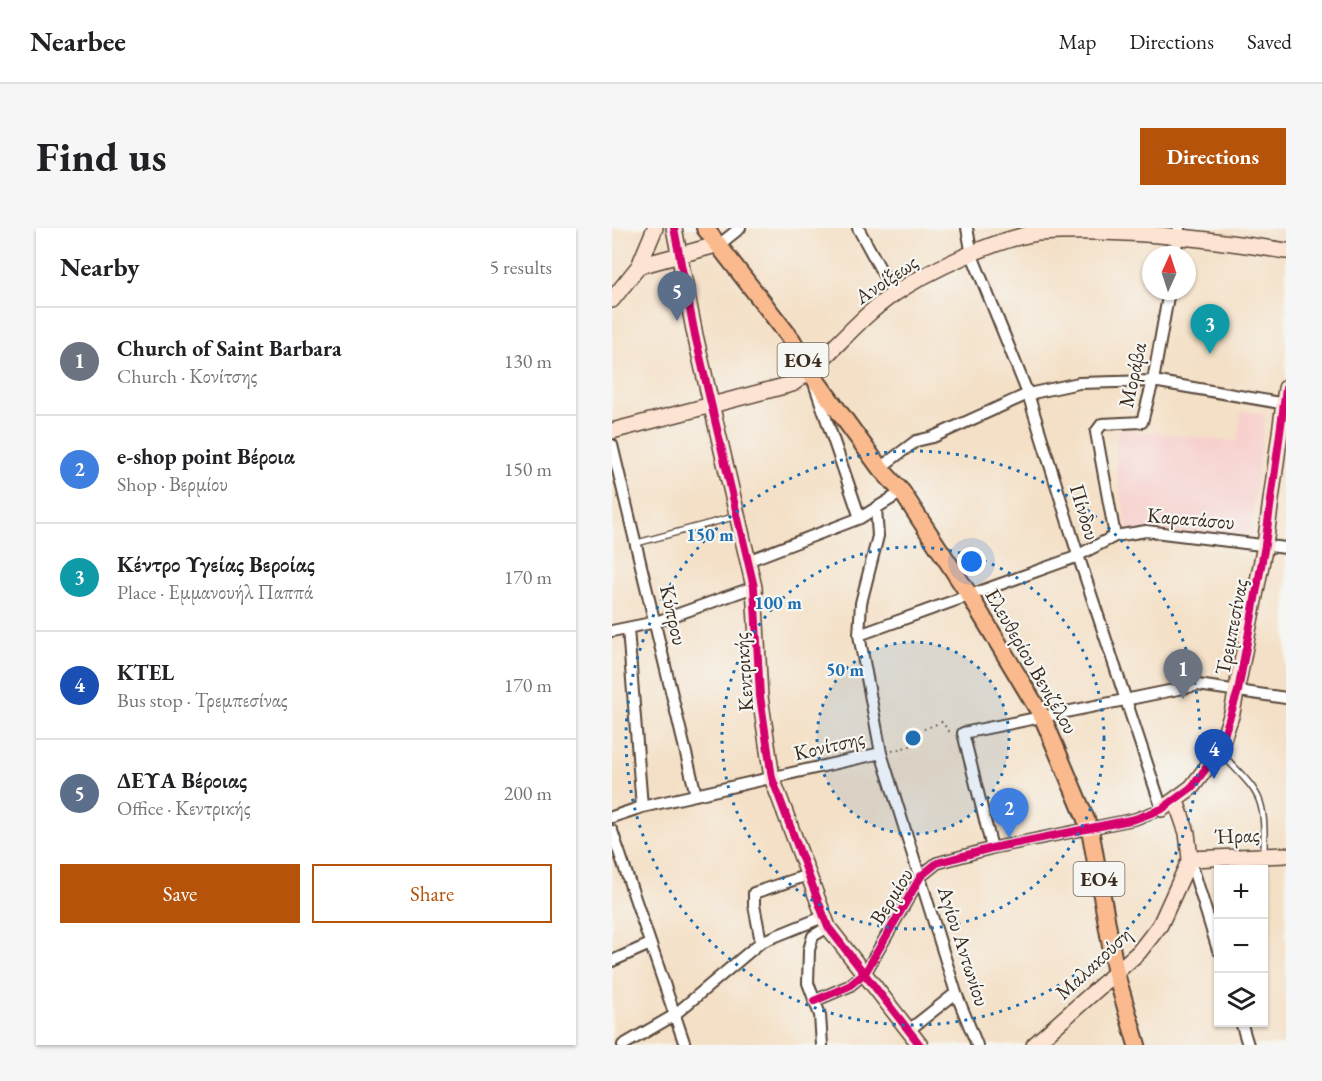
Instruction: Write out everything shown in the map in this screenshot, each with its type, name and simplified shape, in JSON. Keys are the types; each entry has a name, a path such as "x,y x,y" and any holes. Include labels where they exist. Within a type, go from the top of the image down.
{"main road":[{"name":"Ελευθερίου Βενιζέλου","path":"705,228 720,244 792,340 810,372 880,468 902,492 970,596 1043,718 1090,829 1116,974 1137,1045"}],"street":[{"path":"612,300 639,266 655,228"},
{"name":"Κεντρικής","path":"674,228 712,407 750,560 754,587 760,696 772,778 826,922 920,1045"},
{"path":"639,266 720,244 740,228"},
{"path":"858,228 894,294"},
{"name":"Πίνδου","path":"967,228 972,255 1028,394 1078,555 1162,809"},
{"name":"Ανοίξεως","path":"612,431 712,407 792,384 810,372 874,309 894,294 972,255 1034,234 1069,229 1179,231 1286,251"},
{"path":"1176,246 1179,231"},
{"name":"Μοράβα","path":"1115,536 1096,432 1102,424 1142,422 1154,381 1167,300"},
{"path":"810,372 860,518"},
{"path":"880,468 922,438 933,437 1028,394 1079,384 1154,381 1285,404"},
{"name":"Τρεμπεσίνας","path":"1090,829 1135,819 1176,801 1192,787 1219,751 1238,691 1265,544 1286,388"},
{"name":"Κύπρου","path":"612,445 696,795"},
{"path":"750,560 860,518 902,492"},
{"name":"Αγίου Αντωνίου","path":"876,508 878,536 861,603 859,635 881,753 956,993 977,1045"},
{"name":"Καρατάσου","path":"859,635 1078,555 1115,536 1146,531 1286,548"},
{"path":"612,631 656,622 754,587"},
{"path":"628,629 642,807"},
{"path":"992,848 963,733 1043,718 1125,698 1198,685 1286,698"},
{"name":"Κονίτσης","path":"612,817 642,807 881,753"},
{"path":"1176,801 1187,833 1190,859 1214,937"},
{"name":"Βερμίου","path":"814,1001 849,986 865,973 921,876 937,863 992,848 1090,829"},
{"path":"612,831 685,1045"},
{"name":"Ήρας","path":"1190,859 1264,854 1286,855"},
{"name":"Μαλακούση","path":"1034,1045 1139,952 1160,925 1190,859"},
{"path":"761,942 754,893 808,875"},
{"path":"623,1045 674,1016 761,942 826,922"},
{"path":"822,1045 820,1016 808,983 809,951 813,936 826,922"},
{"path":"612,961 650,945"},
{"path":"909,1030 956,993"},
{"path":"1242,1027 1248,1045"}],"lane":[{"path":"637,543 739,515"},
{"path":"1219,751 1257,791 1262,802 1264,854"}],"shaded area":[{"path":"1241,411 1265,414 1249,540 1128,530 1116,469 1117,433 1123,429 1237,442"}],"cycle path":[{"path":"674,228 695,335 754,587 760,696 772,778 828,927 920,1045"},
{"path":"814,1001 849,986 865,973 921,876 937,863 992,848 1135,819 1162,809 1192,787 1219,751 1238,691 1265,545 1286,388"}],"place":[{"name":"ΔΕΥΑ Βέροιας","path":"677,321"},
{"name":"Κέντρο Υγείας Βεροίας","path":"1210,354"},
{"name":"Church of Saint Barbara","path":"1183,699"},
{"name":"KTEL","path":"1214,779"},
{"name":"e-shop point Βέροια","path":"1009,838"}]}
